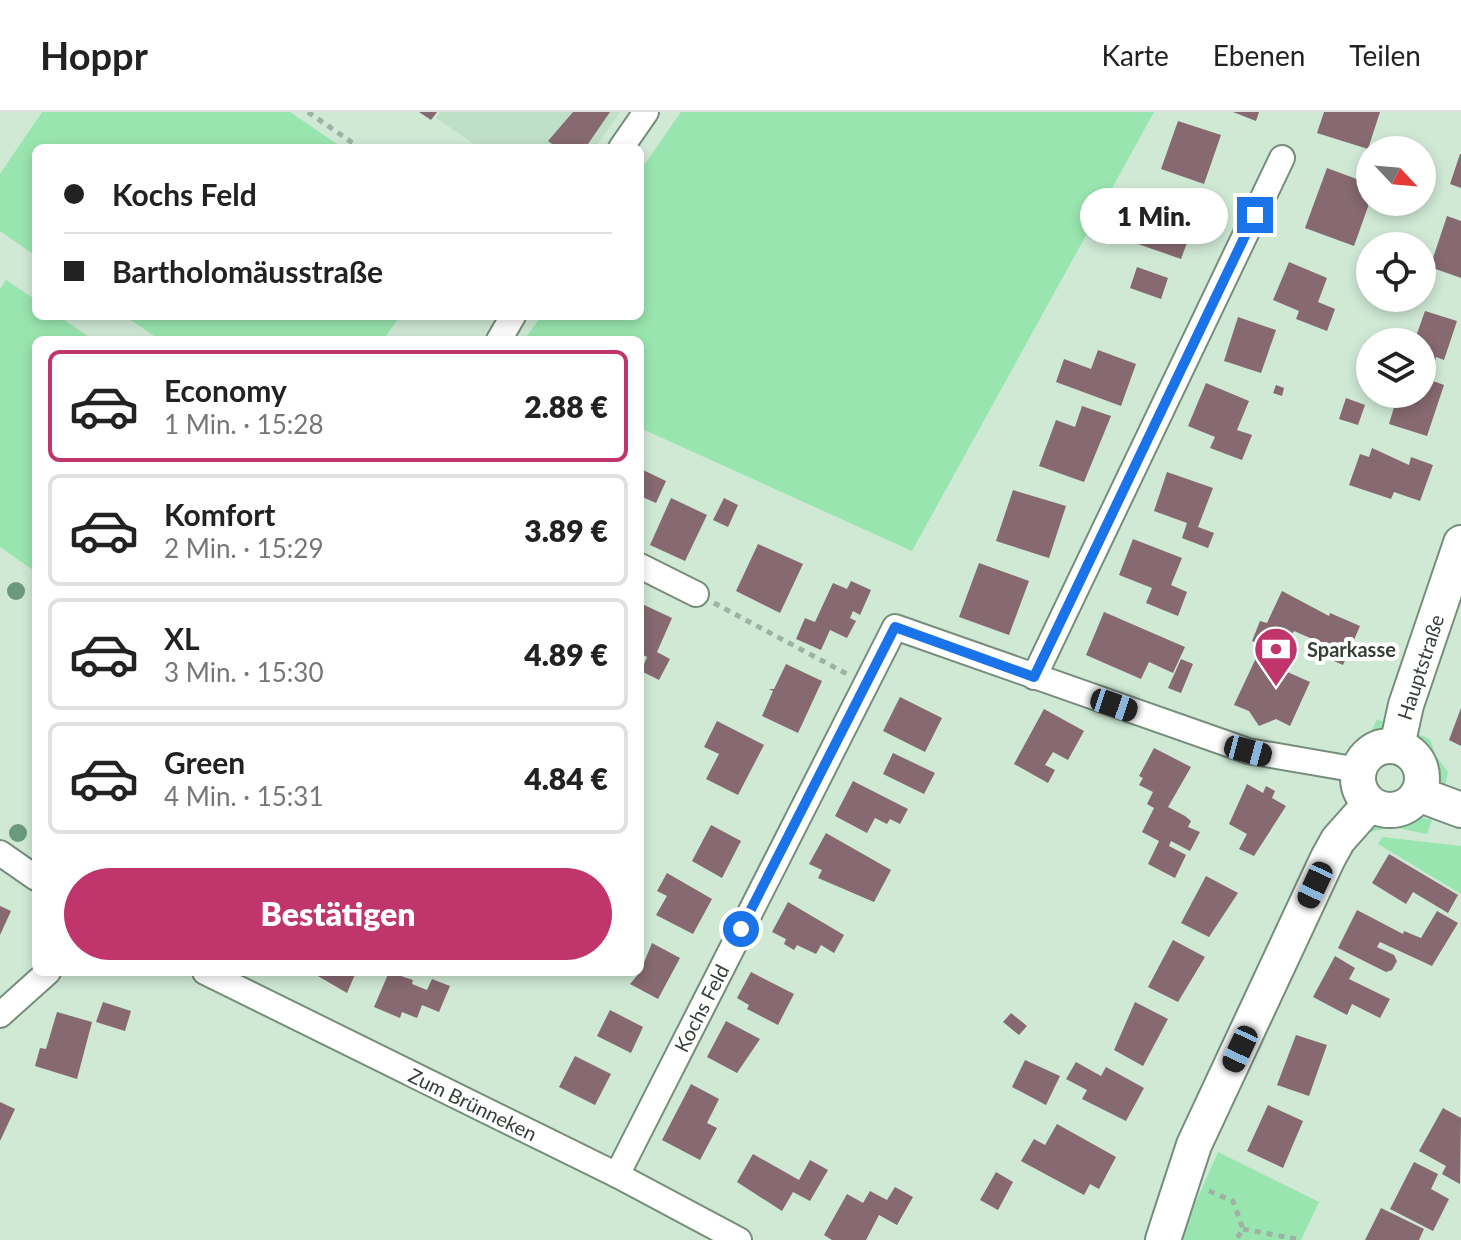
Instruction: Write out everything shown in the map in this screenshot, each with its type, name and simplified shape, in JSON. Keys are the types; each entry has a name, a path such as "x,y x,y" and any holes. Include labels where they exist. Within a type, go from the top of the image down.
{"main road":[{"name":"Hauptstraße","path":"1397,746 1406,705 1461,543"},
{"path":"1397,746 1414,756 1419,765 1422,785 1418,794 1396,810 1370,804 1359,788 1358,770 1373,750 1397,746"},
{"path":"1418,794 1461,810"},
{"path":"1163,1240 1194,1145 1328,858 1338,840 1370,804"}],"street":[{"path":"624,144 646,112"},
{"path":"1282,158 1034,677 1248,751 1358,770"},
{"path":"644,568 696,594"},
{"name":"Kochs Feld","path":"617,1175 895,627 1034,677"},
{"path":"0,853 32,875"},
{"path":"0,1015 44,976"},
{"name":"Zum Brünneken","path":"213,976 617,1175 739,1240"}],"path":[{"path":"308,112 354,144"},
{"path":"696,594 865,684"},
{"path":"1201,1188 1233,1201 1243,1229"},
{"path":"1236,1240 1243,1229"},
{"path":"1243,1229 1302,1240"}],"shaded area":[{"path":"440,112 620,112 598,144 474,144 436,118"}],"green space":[{"path":"42,112 290,112 337,144 32,144 32,253 0,231 0,174"},
{"path":"681,112 1154,112 912,551 644,430 644,336 527,336 538,320 644,320 644,165"},
{"path":"6,280 32,297 32,320 65,320 87,336 32,336 32,569 0,547 0,289"},
{"path":"131,320 397,320 386,336 154,336"},
{"path":"1377,719 1384,722 1376,737 1360,752 1350,751 1372,730"},
{"path":"1418,734 1430,739 1436,756 1448,772 1445,786 1426,763"},
{"path":"1418,817 1432,820 1427,834 1393,827 1370,832 1369,828 1382,820"},
{"path":"1382,837 1461,846 1461,894 1378,844"},
{"path":"1218,1152 1319,1202 1301,1240 1179,1240"}],"building":[{"path":"419,112 437,112 431,120"},
{"path":"573,112 610,112 588,144 552,144 548,141"},
{"path":"1233,112 1259,112 1256,121"},
{"path":"1324,112 1380,112 1372,136 1356,136 1356,145 1317,133"},
{"path":"1178,121 1221,135 1204,184 1161,169"},
{"path":"1461,154 1461,188 1450,184"},
{"path":"1327,168 1356,179 1356,216 1365,216 1359,232 1356,232 1354,246 1305,228"},
{"path":"1155,197 1198,213 1181,259 1138,244"},
{"path":"1447,216 1461,221 1461,278 1436,269 1436,249"},
{"path":"1289,262 1327,278 1318,302 1335,309 1327,331 1296,319 1299,311 1273,300"},
{"path":"1137,267 1168,278 1161,299 1130,288"},
{"path":"1425,312 1457,321 1444,360 1436,357 1436,328 1419,328"},
{"path":"1238,317 1276,330 1261,373 1224,361"},
{"path":"1098,350 1136,364 1121,406 1056,382 1064,359 1091,369"},
{"path":"1436,382 1444,385 1427,436 1389,424 1394,408 1436,408"},
{"path":"1206,383 1249,401 1237,430 1252,435 1242,460 1210,448 1215,437 1188,426"},
{"path":"1276,385 1284,388 1282,396 1273,393"},
{"path":"1346,398 1356,402 1356,408 1364,408 1358,425 1339,419"},
{"path":"1082,406 1111,416 1084,482 1039,466 1056,420 1075,427"},
{"path":"1372,448 1409,465 1411,457 1433,465 1420,501 1394,492 1391,499 1349,485 1360,454 1369,457"},
{"path":"644,470 666,481 656,503 644,498"},
{"path":"1167,472 1213,488 1198,527 1214,533 1208,548 1182,538 1187,523 1154,511"},
{"path":"1013,490 1066,506 1049,558 996,541"},
{"path":"671,498 707,515 685,561 650,545"},
{"path":"724,498 738,505 728,527 713,520"},
{"path":"1133,539 1182,558 1171,585 1187,592 1178,616 1146,603 1152,588 1119,575"},
{"path":"758,544 803,564 780,613 736,591"},
{"path":"979,563 1029,581 1009,635 959,617"},
{"path":"851,581 871,590 860,615 853,611 850,618 856,621 847,638 830,630 821,650 796,639 805,618 815,622 833,583 847,589"},
{"path":"1282,591 1329,616 1330,613 1360,626 1343,665 1312,651 1317,641 1294,631 1292,634 1281,629 1273,649 1252,641 1260,621 1267,623"},
{"path":"644,605 672,618 657,652 670,659 659,680 644,672 647,657 644,655"},
{"path":"1104,612 1185,647 1173,673 1149,662 1141,679 1086,655"},
{"name":"Sparkasse","path":"1256,658 1310,682 1290,726 1276,719 1259,726 1249,711 1234,705"},
{"path":"1181,659 1193,664 1181,693 1168,688"},
{"path":"786,664 822,681 798,733 762,716 773,691 769,689 774,689"},
{"path":"900,697 942,718 925,752 883,731"},
{"path":"1461,708 1461,746 1449,740"},
{"path":"1044,709 1084,731 1068,760 1053,752 1045,765 1055,770 1048,783 1014,764"},
{"path":"717,721 764,745 738,795 706,779 719,754 704,747"},
{"path":"1154,748 1191,767 1168,807 1191,821 1188,827 1200,832 1190,851 1171,841 1169,846 1186,855 1175,878 1148,864 1159,841 1142,832 1154,808 1147,804 1153,792 1139,785 1143,778 1139,776"},
{"path":"893,753 935,773 924,794 883,774"},
{"path":"853,781 908,809 900,824 890,819 887,824 875,818 867,833 835,816"},
{"path":"1247,784 1263,793 1266,786 1275,791 1272,798 1286,806 1254,856 1239,849 1247,834 1229,824"},
{"path":"711,825 741,841 722,878 692,861"},
{"path":"826,833 891,870 874,902 818,878 822,870 809,864"},
{"path":"1389,854 1458,895 1448,913 1413,892 1406,904 1372,883"},
{"path":"667,873 712,899 693,934 656,915 667,896 657,891"},
{"path":"1206,876 1238,893 1209,937 1181,923"},
{"path":"788,902 844,935 834,953 821,945 816,954 797,945 794,950 784,944 786,939 772,932"},
{"path":"0,906 11,911 0,935"},
{"path":"1357,910 1403,934 1404,931 1421,938 1437,911 1458,923 1432,966 1380,942 1377,947 1394,955 1397,961 1392,970 1386,972 1338,948"},
{"path":"1173,940 1205,957 1178,1002 1148,987"},
{"path":"652,943 680,958 658,999 630,984 637,976 644,976 644,962"},
{"path":"1335,956 1355,968 1349,979 1390,999 1380,1018 1352,1004 1347,1015 1313,997"},
{"path":"751,972 794,994 778,1025 747,1009 749,1005 737,998"},
{"path":"318,976 354,976 347,993"},
{"path":"387,976 413,980 412,984 427,990 432,979 450,986 439,1012 422,1005 417,1018 402,1012 400,1018 374,1007"},
{"path":"103,1002 131,1011 125,1031 96,1022"},
{"path":"1135,1002 1168,1019 1143,1066 1114,1050"},
{"path":"610,1010 643,1027 631,1053 597,1036"},
{"path":"57,1012 92,1022 77,1079 35,1066 40,1048 46,1049"},
{"path":"1011,1013 1027,1026 1019,1035 1003,1022"},
{"path":"726,1021 760,1039 737,1073 707,1057"},
{"path":"1296,1035 1327,1045 1309,1096 1277,1085"},
{"path":"575,1056 611,1074 595,1105 559,1087"},
{"path":"1025,1060 1060,1076 1046,1105 1012,1087"},
{"path":"1076,1062 1101,1076 1106,1067 1144,1088 1126,1121 1082,1099 1087,1090 1066,1079"},
{"path":"691,1084 719,1099 707,1123 717,1128 700,1160 662,1140"},
{"path":"0,1102 15,1109 0,1141"},
{"path":"1268,1105 1303,1121 1283,1168 1247,1151"},
{"path":"1443,1108 1461,1118 1460,1184 1442,1174 1446,1166 1419,1151"},
{"path":"1057,1124 1116,1157 1099,1189 1090,1184 1084,1195 1021,1161 1034,1139 1045,1145"},
{"path":"753,1154 799,1180 810,1160 828,1170 810,1201 793,1192 782,1211 737,1182"},
{"path":"1414,1162 1438,1174 1431,1189 1449,1199 1433,1231 1390,1209"},
{"path":"996,1172 1013,1182 998,1210 980,1200"},
{"path":"895,1187 913,1197 897,1225 879,1215 866,1240 832,1240 824,1235 847,1194 863,1203 870,1191 887,1200"},
{"path":"1381,1208 1424,1229 1419,1240 1365,1240"}],"place":[{"name":"Sparkasse","path":"1276,688"}],"route":[{"path":"741,929 895,627 1034,677 1255,215"}]}
